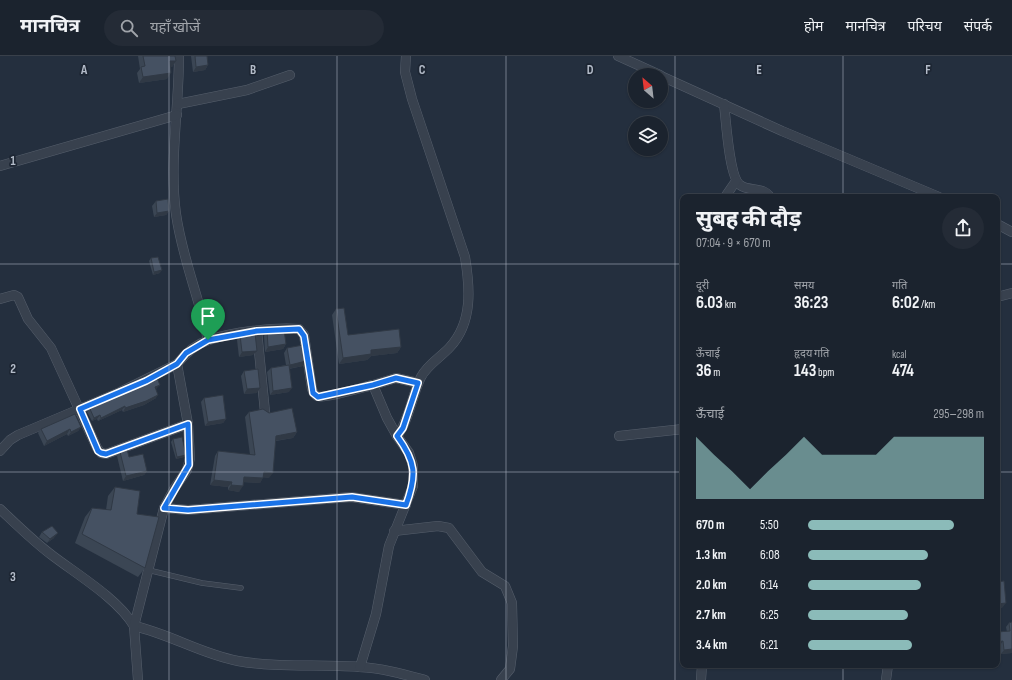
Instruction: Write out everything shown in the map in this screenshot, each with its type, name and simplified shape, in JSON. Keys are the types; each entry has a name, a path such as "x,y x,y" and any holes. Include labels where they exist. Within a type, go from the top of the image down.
{"street":[{"path":"179,56 175,154 176,212 182,248 202,313 208,340"},
{"path":"397,436 403,428 418,383 425,371 452,345 463,327 468,313 469,280 465,257 410,93 405,72 406,56"},
{"path":"618,56 645,68"},
{"path":"178,104 247,90 290,75"},
{"path":"668,79 932,194"},
{"path":"724,104 732,173 736,181 742,187 765,192 767,194"},
{"path":"0,166 177,115"},
{"path":"727,194 736,181"},
{"path":"1000,226 1012,232"},
{"path":"1000,296 1012,293"},
{"path":"0,300 14,295 18,297 28,319 53,352 97,448 104,454 188,424"},
{"path":"0,451 13,437 146,381 177,364 186,353 208,340 257,331 297,328 301,330 304,336 313,393 318,397 373,385 396,378 418,383"},
{"path":"257,331 265,412"},
{"path":"138,680 134,626 164,508 189,465 188,424 177,364"},
{"path":"360,666 376,614 389,546 413,486 413,466 409,453 387,418 373,385"},
{"path":"619,436 680,430"},
{"path":"164,508 188,510 352,497 406,505"},
{"path":"0,509 33,541 90,584 128,616 134,626 155,631 194,648 238,661 360,666 382,669 425,680"},
{"path":"394,531 438,526 449,528 482,572 505,586 512,603 513,646 510,670 501,680"},
{"path":"701,680 702,668"},
{"path":"886,680 888,668"}],"lane":[{"path":"148,570 202,583 241,588"}],"building":[{"path":"143,56 175,56 176,61 170,61 171,73 143,77 141,67 145,66"},
{"path":"195,56 207,56 208,65 196,67"},
{"path":"168,199 169,211 157,213 156,201"},
{"path":"158,257 162,270 154,272 151,258"},
{"path":"344,308 348,335 399,329 401,347 371,350 371,354 343,358 336,309"},
{"path":"284,330 286,344 268,347 267,331"},
{"path":"255,333 257,351 242,352 240,335"},
{"path":"303,345 306,361 290,365 287,348"},
{"path":"289,365 292,388 273,391 271,368"},
{"path":"258,369 260,388 247,389 244,371"},
{"path":"157,378 160,385 155,387 158,395 125,408 125,406 101,418 100,415 94,418 90,409"},
{"path":"223,395 226,419 208,422 204,398"},
{"path":"292,408 297,432 276,436 273,473 264,472 263,478 244,477 243,486 231,485 232,482 214,480 218,451 255,455 249,412 263,409 269,413"},
{"path":"75,414 81,427 71,432 70,429 47,441 41,429"},
{"path":"182,437 186,455 177,457 173,439"},
{"path":"127,449 129,457 143,454 147,471 126,476 120,452"},
{"path":"115,487 140,491 137,514 159,517 145,568 82,534 92,508 111,510"},
{"path":"52,526 58,533 50,539 42,532"},
{"path":"1004,581 1006,603 1000,604 1000,582"},
{"path":"1012,622 1012,649 1004,650 1003,641 1000,642 1000,632 1010,631 1009,623"}],"route":[{"path":"297,328 301,330 304,336 313,393 318,397 373,385 396,378 418,383 403,428 397,436 409,453 413,466 413,486 406,505 363,497 352,497 188,510 164,508 169,496 184,475 189,465 188,424 104,454 98,451 80,409 146,381 177,364 182,356 208,340 257,331 297,328"}]}
